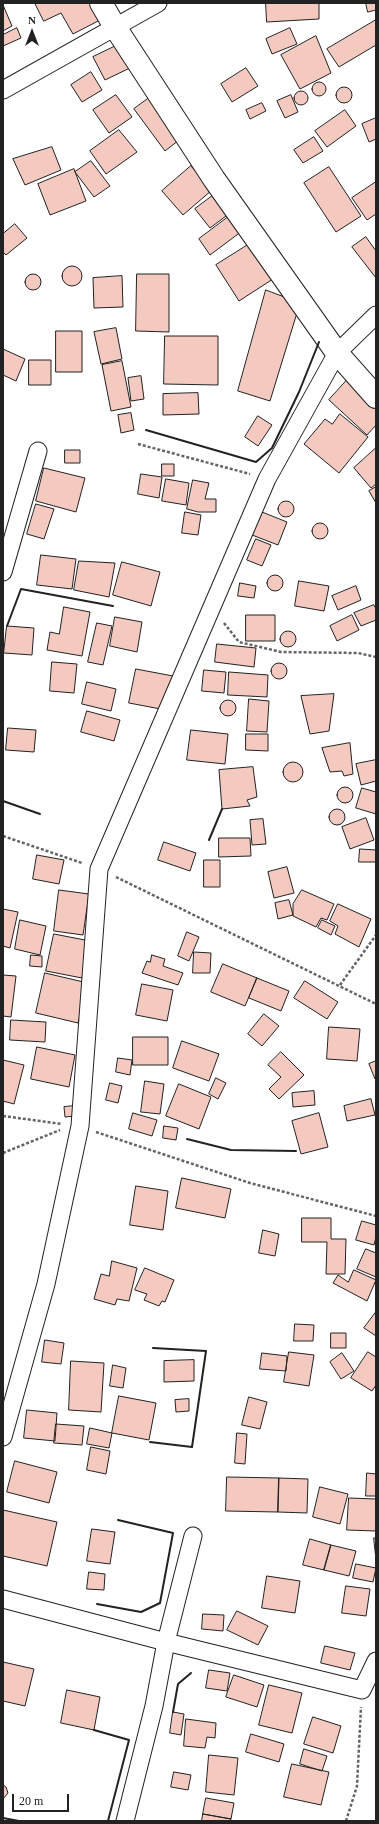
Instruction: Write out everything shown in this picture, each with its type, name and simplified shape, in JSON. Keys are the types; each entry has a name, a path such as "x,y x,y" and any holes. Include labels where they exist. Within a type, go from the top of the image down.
{"highway":[{"path":"102,3 115,27 214,179 337,353 376,397"}],"street":[{"path":"3,90 158,3"},
{"path":"3,1437 46,1284 76,1126 99,869 268,479 337,353 376,315"},
{"path":"3,572 38,451"},
{"path":"124,1821 154,1706 166,1642 193,1536"},
{"path":"3,1599 166,1642 362,1690 376,1661"}],"path":[{"path":"138,444 268,479"},
{"path":"212,609 239,642 281,652 358,653 376,657"},
{"path":"3,836 99,869 340,985 376,1004"},
{"path":"340,985 376,935"},
{"path":"3,1116 76,1126 250,1184 376,1216"},
{"path":"3,1153 76,1126"},
{"path":"346,1821 357,1786 362,1690"}],"building":[{"path":"35,3 92,3 100,20 73,34 61,13 44,21"},
{"path":"266,3 319,3 319,19 267,22"},
{"path":"366,3 376,3 376,10 368,12"},
{"path":"3,5 12,26 3,31"},
{"path":"376,20 376,45 339,67 327,49"},
{"path":"17,28 21,38 3,46 3,35"},
{"path":"290,28 297,44 272,54 266,39"},
{"path":"316,36 331,73 300,89 281,55"},
{"path":"122,43 134,66 105,80 93,57"},
{"path":"246,68 258,86 232,102 221,84"},
{"path":"91,72 102,90 82,102 71,85"},
{"path":"316,82 322,82 326,86 326,92 322,96 316,96 312,92 312,86"},
{"path":"344,87 350,89 352,95 350,101 344,103 338,101 336,95 338,89"},
{"path":"298,91 304,91 308,95 308,101 304,105 298,105 294,101 294,95"},
{"path":"116,95 132,117 109,133 93,110"},
{"path":"291,95 298,112 285,118 277,101"},
{"path":"149,98 179,140 165,151 134,109"},
{"path":"262,103 266,111 250,119 246,110"},
{"path":"345,110 356,126 327,147 315,131"},
{"path":"376,118 376,139 369,142 362,124"},
{"path":"119,130 137,152 106,174 90,151"},
{"path":"314,137 323,151 303,163 294,150"},
{"path":"52,147 61,170 25,185 13,159"},
{"path":"91,161 110,186 94,197 75,172"},
{"path":"191,166 212,190 183,215 162,191"},
{"path":"329,167 361,216 336,232 304,183"},
{"path":"74,169 86,201 50,215 38,184"},
{"path":"376,182 376,214 367,220 352,198"},
{"path":"215,194 230,213 210,228 195,209"},
{"path":"231,215 242,231 210,255 199,239"},
{"path":"15,224 27,238 6,255 3,252 3,234"},
{"path":"366,237 376,251 376,278 352,247"},
{"path":"251,243 273,279 239,301 216,265"},
{"path":"68,266 76,266 82,272 82,280 76,286 68,286 62,280 62,272"},
{"path":"33,274 39,276 41,282 39,288 33,290 27,288 25,282 27,276"},
{"path":"137,274 169,274 169,332 136,331"},
{"path":"122,276 123,307 94,308 93,278"},
{"path":"266,290 300,303 270,401 238,391"},
{"path":"116,328 122,359 101,364 94,332"},
{"path":"56,331 82,331 82,372 56,372"},
{"path":"165,336 218,336 218,385 164,384"},
{"path":"3,349 25,359 16,381 3,375"},
{"path":"29,360 51,360 51,385 29,385"},
{"path":"122,361 131,407 111,411 102,365"},
{"path":"141,376 144,399 131,401 128,378"},
{"path":"348,379 376,404 376,425 367,435 329,400"},
{"path":"198,393 199,414 163,415 163,394"},
{"path":"131,413 134,430 121,433 118,415"},
{"path":"340,414 368,437 339,473 304,444 325,419 332,424"},
{"path":"258,416 272,425 258,446 245,437"},
{"path":"376,448 376,484 371,488 354,468"},
{"path":"65,450 80,450 80,463 65,463"},
{"path":"162,464 174,464 174,476 162,476"},
{"path":"44,468 85,478 76,512 36,501"},
{"path":"141,474 162,477 159,498 138,494"},
{"path":"166,479 189,483 186,505 162,501"},
{"path":"193,480 209,483 205,499 216,499 216,512 198,512 187,509"},
{"path":"376,487 376,503 369,491"},
{"path":"286,501 292,503 294,509 292,515 286,517 280,515 278,509 280,503"},
{"path":"36,504 54,509 44,539 27,534"},
{"path":"185,512 201,515 198,535 182,533"},
{"path":"262,512 287,522 278,545 252,535"},
{"path":"320,523 327,528 328,531 323,538 320,539 313,534 312,531 317,524"},
{"path":"256,539 271,545 262,566 247,560"},
{"path":"41,555 76,559 72,589 37,585"},
{"path":"79,561 115,563 109,597 74,590"},
{"path":"122,562 160,572 151,606 113,595"},
{"path":"275,575 282,580 283,583 278,590 275,591 268,586 267,583 272,576"},
{"path":"299,581 329,586 324,611 295,606"},
{"path":"240,583 256,586 254,598 238,596"},
{"path":"356,586 361,600 338,610 332,596"},
{"path":"374,605 376,609 376,620 361,626 354,613"},
{"path":"64,607 90,612 82,656 47,650 50,632 59,634"},
{"path":"246,615 275,615 275,641 246,641"},
{"path":"352,615 359,630 337,641 330,626"},
{"path":"115,617 142,622 137,652 110,646"},
{"path":"97,623 112,626 103,665 88,662"},
{"path":"7,626 34,628 32,655 4,653"},
{"path":"288,631 295,636 296,639 291,646 288,647 281,642 280,639 285,632"},
{"path":"217,644 256,648 254,667 215,662"},
{"path":"52,662 77,664 74,693 50,691"},
{"path":"279,663 286,668 287,671 282,678 279,679 272,674 271,671 276,664"},
{"path":"136,669 173,676 166,710 129,703"},
{"path":"204,670 226,672 224,693 202,691"},
{"path":"229,672 268,675 267,697 228,695"},
{"path":"87,682 116,689 111,711 82,704"},
{"path":"334,694 329,731 310,734 301,696"},
{"path":"249,699 269,701 267,732 247,731"},
{"path":"228,700 234,702 236,708 234,714 228,716 222,714 220,708 222,702"},
{"path":"87,711 120,720 114,741 81,732"},
{"path":"8,728 36,730 34,752 6,750"},
{"path":"191,730 228,734 225,764 187,760"},
{"path":"246,734 268,734 268,751 246,750"},
{"path":"350,743 353,774 344,776 342,771 330,772 322,748"},
{"path":"376,760 376,781 361,785 356,764"},
{"path":"293,762 300,765 303,772 300,779 293,782 286,779 283,772 286,765"},
{"path":"253,767 257,797 247,800 250,806 222,809 219,770"},
{"path":"345,787 351,789 353,795 351,801 345,803 339,801 337,795 339,789"},
{"path":"362,788 376,792 376,814 356,808"},
{"path":"337,809 343,811 345,817 343,823 337,825 331,823 329,817 331,811"},
{"path":"366,818 374,840 350,849 342,827"},
{"path":"263,819 266,844 252,845 250,820"},
{"path":"219,838 250,838 251,856 219,857"},
{"path":"164,842 196,853 190,871 158,860"},
{"path":"360,849 376,850 376,862 359,862"},
{"path":"37,855 64,860 59,884 33,879"},
{"path":"204,860 220,860 220,887 204,887"},
{"path":"287,867 294,893 274,898 268,872"},
{"path":"59,890 89,894 83,935 54,931"},
{"path":"302,890 334,904 327,920 321,918 316,927 293,916 293,904"},
{"path":"289,900 293,915 278,919 275,903"},
{"path":"338,904 371,919 359,947 335,934 338,926 330,921"},
{"path":"3,909 18,912 10,948 3,946"},
{"path":"20,920 46,926 40,955 15,949"},
{"path":"322,920 335,926 331,935 318,928"},
{"path":"187,932 199,937 189,961 178,956"},
{"path":"54,934 90,941 82,978 46,971"},
{"path":"194,952 211,953 210,973 193,973"},
{"path":"31,955 42,956 42,967 30,966"},
{"path":"152,955 165,959 163,966 183,973 178,985 142,973 147,961 150,962"},
{"path":"223,964 257,978 245,1006 211,992"},
{"path":"45,973 88,983 78,1023 36,1013"},
{"path":"3,975 16,976 11,1017 3,1016"},
{"path":"257,978 289,991 281,1011 249,998"},
{"path":"305,981 338,1002 327,1019 294,998"},
{"path":"142,984 173,990 167,1021 136,1015"},
{"path":"264,1014 279,1026 262,1046 248,1034"},
{"path":"11,1020 46,1022 45,1042 10,1040"},
{"path":"329,1027 360,1029 357,1061 327,1059"},
{"path":"133,1037 168,1037 168,1065 133,1065"},
{"path":"182,1041 219,1054 209,1081 173,1068"},
{"path":"37,1047 75,1055 69,1087 31,1079"},
{"path":"281,1052 304,1075 279,1099 269,1089 281,1077 268,1065"},
{"path":"118,1058 132,1060 130,1075 116,1072"},
{"path":"3,1060 24,1065 14,1104 3,1101"},
{"path":"376,1061 376,1079 375,1079 369,1064"},
{"path":"216,1078 226,1083 218,1099 209,1094"},
{"path":"145,1081 164,1084 160,1114 141,1112"},
{"path":"110,1083 122,1086 118,1103 106,1100"},
{"path":"179,1084 211,1097 199,1129 166,1116"},
{"path":"314,1091 315,1105 293,1107 292,1093"},
{"path":"371,1099 375,1115 347,1121 344,1106"},
{"path":"74,1106 75,1116 65,1117 64,1107"},
{"path":"133,1113 157,1120 152,1136 129,1129"},
{"path":"319,1113 328,1147 301,1154 292,1121"},
{"path":"164,1126 178,1128 176,1140 163,1138"},
{"path":"182,1178 231,1189 225,1218 176,1208"},
{"path":"136,1186 168,1191 163,1230 130,1225"},
{"path":"302,1218 331,1218 331,1239 346,1239 345,1274 326,1274 327,1242 302,1242"},
{"path":"362,1221 376,1225 374,1245 356,1240"},
{"path":"263,1230 279,1234 275,1256 259,1253"},
{"path":"366,1249 376,1253 376,1277 357,1269"},
{"path":"112,1261 137,1268 129,1301 117,1299 115,1305 94,1299 101,1274 109,1276"},
{"path":"145,1268 174,1280 165,1302 162,1301 159,1306 144,1300 147,1294 135,1290"},
{"path":"354,1270 376,1280 367,1301 333,1283 338,1275 348,1282"},
{"path":"376,1312 376,1336 364,1328"},
{"path":"295,1324 314,1325 313,1341 294,1341"},
{"path":"331,1333 346,1333 346,1348 331,1348"},
{"path":"45,1340 64,1343 61,1364 42,1362"},
{"path":"289,1352 314,1355 309,1386 284,1382"},
{"path":"368,1352 376,1357 376,1385 372,1391 351,1378"},
{"path":"262,1353 287,1356 286,1371 260,1369"},
{"path":"342,1353 354,1371 341,1379 330,1362"},
{"path":"194,1360 194,1381 164,1382 164,1361"},
{"path":"71,1361 104,1363 101,1412 69,1410"},
{"path":"113,1365 126,1368 123,1388 110,1386"},
{"path":"119,1396 156,1403 149,1440 112,1433"},
{"path":"249,1397 267,1402 260,1429 242,1425"},
{"path":"189,1399 189,1411 176,1412 175,1400"},
{"path":"27,1410 57,1413 55,1441 24,1438"},
{"path":"56,1424 84,1426 82,1445 54,1443"},
{"path":"90,1428 112,1433 109,1448 87,1444"},
{"path":"237,1433 247,1434 245,1464 235,1463"},
{"path":"91,1447 110,1451 106,1474 87,1470"},
{"path":"15,1461 57,1472 49,1503 7,1492"},
{"path":"367,1473 376,1474 376,1496 366,1496"},
{"path":"227,1477 279,1478 278,1512 226,1511"},
{"path":"279,1478 308,1479 307,1513 278,1512"},
{"path":"320,1487 348,1494 340,1524 313,1517"},
{"path":"349,1498 376,1499 376,1531 347,1530"},
{"path":"3,1510 57,1522 47,1566 3,1556"},
{"path":"92,1529 115,1532 110,1564 87,1561"},
{"path":"374,1538 376,1538 376,1559"},
{"path":"310,1539 331,1545 324,1570 303,1565"},
{"path":"331,1545 356,1551 349,1576 324,1570"},
{"path":"356,1564 376,1568 373,1582 353,1578"},
{"path":"89,1572 105,1574 104,1590 87,1589"},
{"path":"267,1576 300,1581 295,1613 262,1608"},
{"path":"346,1586 370,1589 366,1616 342,1613"},
{"path":"237,1611 268,1626 258,1645 227,1630"},
{"path":"203,1614 224,1615 223,1631 202,1629"},
{"path":"325,1646 355,1653 350,1670 321,1663"},
{"path":"3,1662 34,1669 25,1706 3,1701"},
{"path":"209,1670 230,1673 227,1691 206,1688"},
{"path":"234,1675 264,1685 257,1707 226,1697"},
{"path":"269,1685 302,1693 292,1733 259,1725"},
{"path":"67,1690 100,1697 94,1730 61,1723"},
{"path":"173,1712 184,1714 181,1735 170,1733"},
{"path":"313,1717 341,1726 333,1753 304,1744"},
{"path":"186,1719 216,1723 215,1738 207,1737 205,1748 184,1746"},
{"path":"251,1734 284,1744 279,1762 246,1752"},
{"path":"304,1749 327,1756 322,1771 300,1764"},
{"path":"209,1755 238,1758 234,1795 206,1792"},
{"path":"292,1764 329,1772 321,1805 284,1797"},
{"path":"174,1772 191,1775 188,1790 171,1787"},
{"path":"3,1785 6,1787 8,1793 3,1799"},
{"path":"206,1798 234,1803 231,1819 203,1814"},
{"path":"203,1814 231,1819 230,1821 202,1821"}],"wall":[{"path":"146,430 256,462 272,448 299,392 319,342"},
{"path":"7,626 21,589 113,606"},
{"path":"3,801 40,814"},
{"path":"209,840 222,809"},
{"path":"187,1139 231,1150 296,1151"},
{"path":"150,1442 192,1447 206,1351 153,1348"},
{"path":"97,1604 141,1612 160,1603 173,1533 118,1520"},
{"path":"173,1712 178,1684 191,1673"},
{"path":"94,1730 129,1740 108,1821"},
{"path":"3,1818 19,1821"}]}
